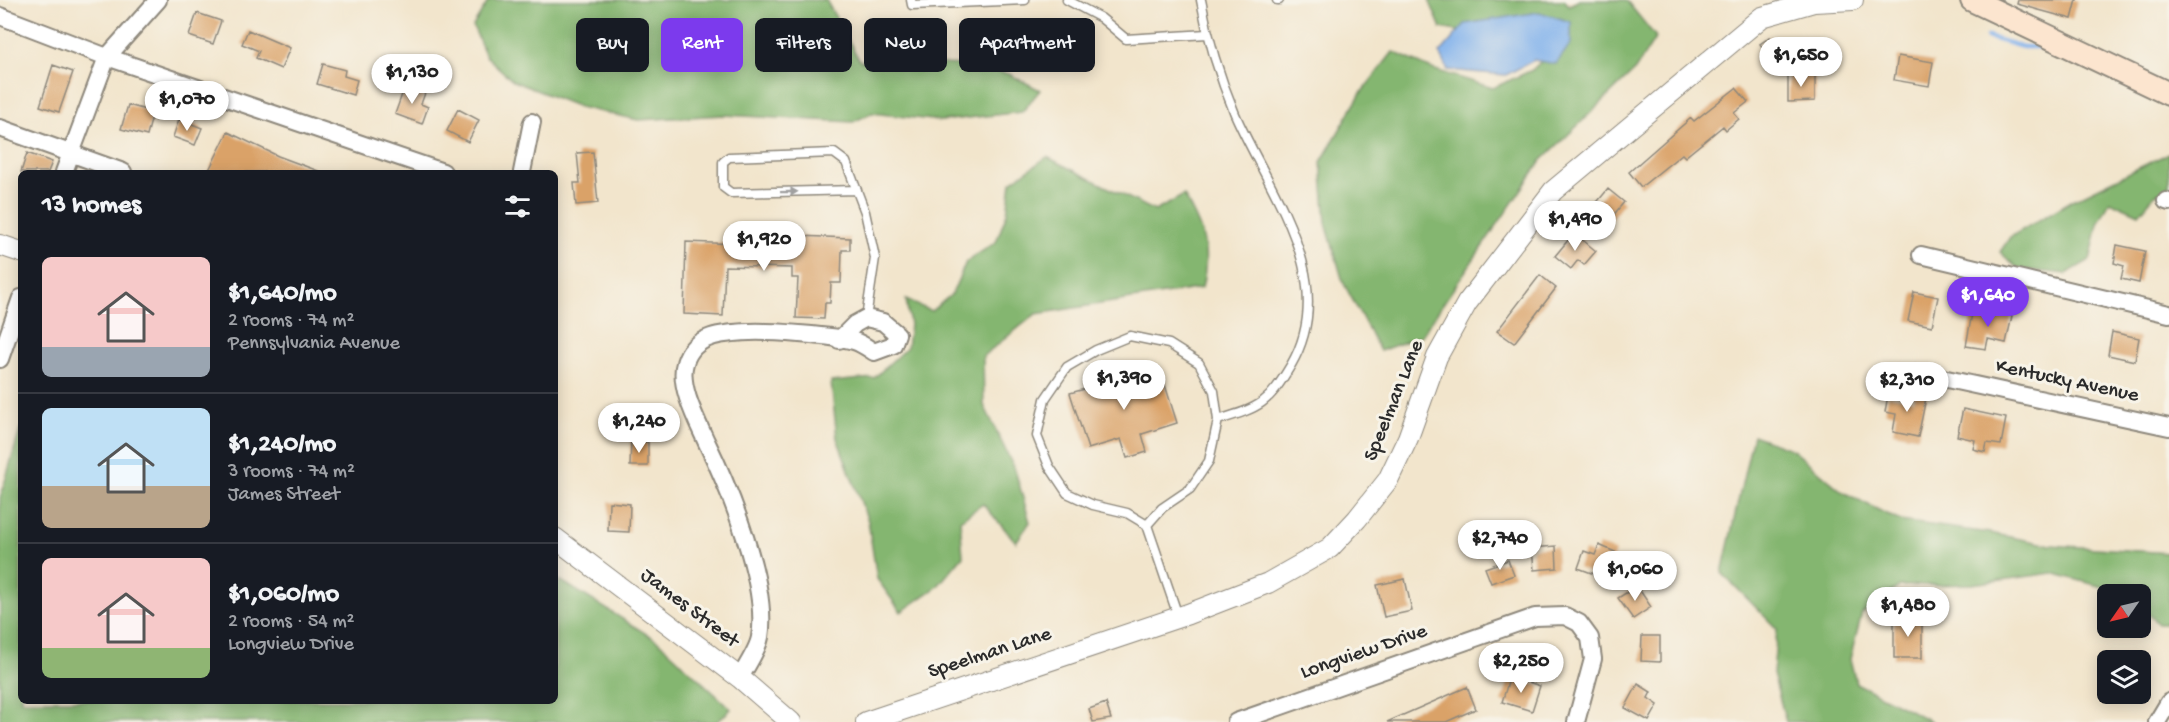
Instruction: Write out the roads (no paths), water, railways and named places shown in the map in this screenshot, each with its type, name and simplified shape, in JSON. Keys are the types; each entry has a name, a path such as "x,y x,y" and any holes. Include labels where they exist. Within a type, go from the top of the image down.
{"main road":[{"path":"1972,0 2169,94"}],"street":[{"path":"65,170 107,57 158,0"},
{"name":"Speelman Lane","path":"866,722 1178,617 1268,583 1329,548 1357,519 1388,480 1408,438 1437,357 1467,303 1553,191 1762,17 1814,2 1853,0"},
{"path":"0,16 107,57 437,170"},
{"path":"522,170 531,122"},
{"path":"0,128 117,170"},
{"path":"0,245 18,251"},
{"path":"1921,255 2169,314"},
{"path":"0,359 18,307"},
{"path":"740,678 760,639 761,614 757,587 730,498 686,391 684,363 695,345 719,334 756,332 839,340 854,341 874,352 893,345 897,334 876,318 866,318 855,324 839,340"},
{"name":"Kentucky Avenue","path":"1919,374 2169,427"},
{"name":"James Street","path":"558,540 740,678 791,722"},
{"name":"Longview Drive","path":"1236,722 1535,617 1565,616 1579,623 1590,638 1593,659 1576,722"},
{"path":"2157,722 2169,702"}],"lane":[{"path":"911,0 912,5 1025,0"},
{"path":"1067,0 1101,18 1126,39 1207,34"},
{"path":"1201,0 1207,34 1218,73 1250,146 1291,226 1306,272 1308,320 1296,356 1275,393 1252,410 1218,420"},
{"path":"857,190 730,193 723,187 723,162 729,158 834,153 846,162 857,190 865,212 875,258 866,318"},
{"path":"1147,525 1162,508 1190,489 1209,461 1218,420 1214,391 1199,363 1168,344 1130,336 1096,350 1067,367 1045,399 1037,436 1049,466 1067,493 1093,505 1127,513 1147,525 1178,617"}],"water":[{"path":"1539,12 1571,22 1571,43 1556,64 1534,60 1506,75 1448,70 1440,53 1465,24"}],"waterway":[{"path":"1987,37 2023,47 2045,47"}]}
